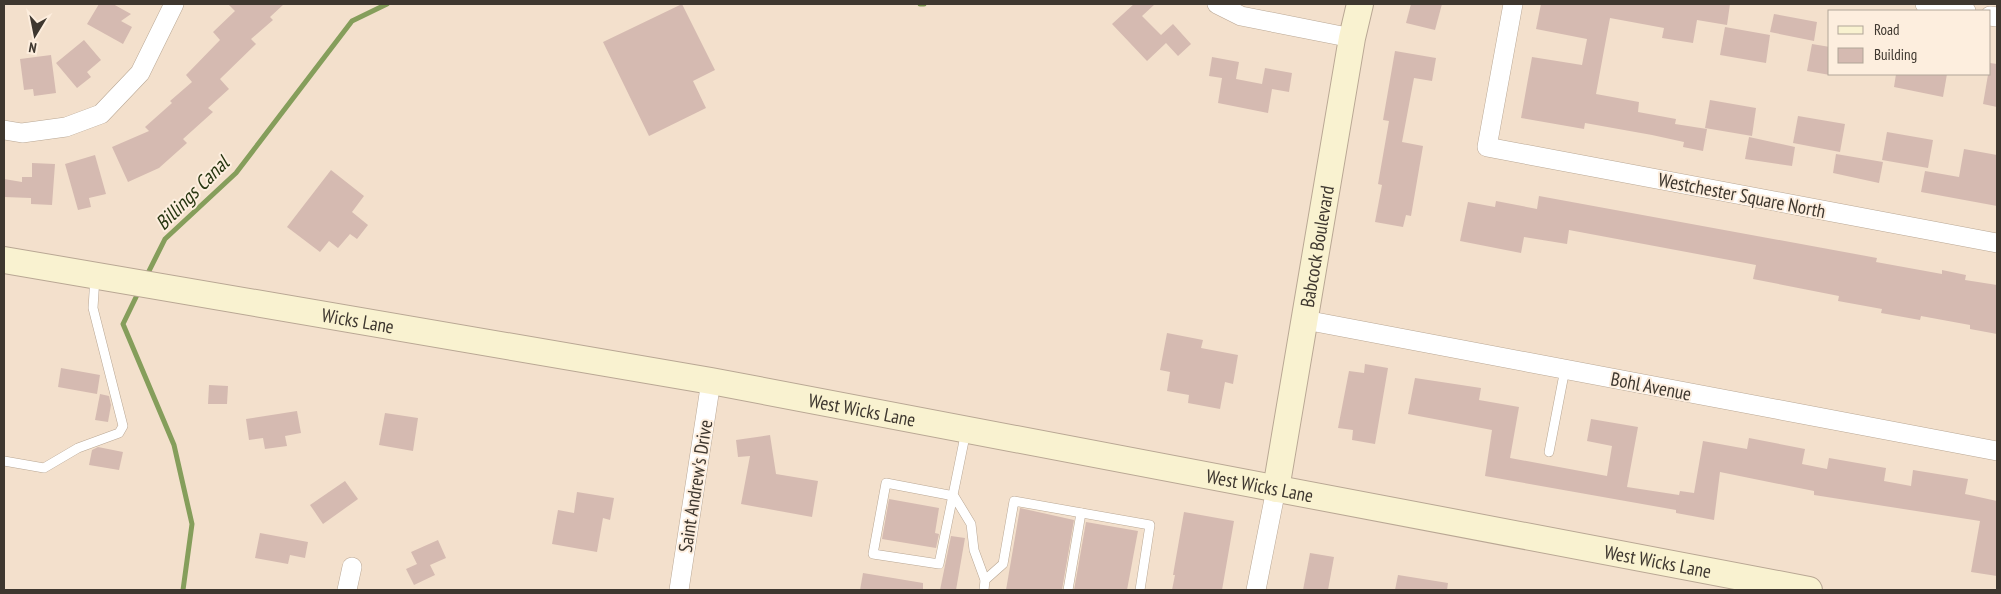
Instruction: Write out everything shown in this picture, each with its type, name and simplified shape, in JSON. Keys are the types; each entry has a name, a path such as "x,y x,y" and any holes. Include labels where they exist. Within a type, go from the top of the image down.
{"main road":[{"name":"Babcock Boulevard","path":"1276,489 1352,38 1360,4"},
{"name":"Wicks Lane","path":"4,260 711,381"},
{"name":"West Wicks Lane","path":"711,381 1809,590"}],"street":[{"path":"4,130 22,133 66,127 101,114 140,73 174,4"},
{"path":"1217,4 1240,16 1352,38"},
{"name":"Westchester Square North","path":"1513,4 1487,147 1997,243"},
{"path":"1925,4 1960,10"},
{"name":"Bohl Avenue","path":"1305,320 1997,451"},
{"name":"Saint Andrew's Drive","path":"679,590 711,381"},
{"path":"1256,590 1276,489"},
{"path":"347,590 352,567"}],"lane":[{"path":"4,461 44,468 78,448 119,433 123,426 93,308 96,276"},
{"path":"1549,452 1565,369"},
{"path":"966,430 954,496 939,564 873,554 886,483 954,496 971,524 974,550 985,580 984,590"},
{"path":"985,580 1003,564 1014,501 1150,525 1140,590"},
{"path":"1068,590 1081,513"}],"building":[{"path":"99,4 113,4 131,14 121,21 132,27 123,44 87,24"},
{"path":"228,4 284,4 270,17 273,20 251,39 256,44 220,79 229,89 208,108 213,112 183,139 187,143 159,168 128,182 112,147 149,131 145,127 192,82 186,75 220,40 213,32 235,11"},
{"path":"682,4 715,70 693,81 706,108 649,136 603,42"},
{"path":"1134,4 1155,4 1142,16 1161,35 1173,24 1191,44 1178,56 1166,43 1147,61 1112,24"},
{"path":"1411,4 1442,4 1435,30 1406,23"},
{"path":"1541,4 1730,4 1727,25 1697,20 1693,43 1662,38 1664,28 1610,18 1604,50 1596,94 1639,102 1638,112 1676,119 1675,124 1707,129 1703,151 1683,147 1684,142 1652,135 1585,123 1584,129 1521,118 1532,57 1582,65 1587,39 1536,29"},
{"path":"1774,14 1817,22 1814,41 1770,32"},
{"path":"1725,27 1770,35 1766,63 1720,55"},
{"path":"84,40 101,60 87,72 91,77 77,88 56,63"},
{"path":"1812,44 1828,47 1828,75 1807,71"},
{"path":"1395,51 1436,58 1432,81 1414,78 1402,142 1423,146 1411,216 1406,215 1403,227 1375,222 1382,185 1378,184 1389,121 1383,120"},
{"path":"51,55 56,93 34,96 33,89 24,90 20,59"},
{"path":"1212,57 1239,62 1236,79 1262,84 1265,68 1292,73 1289,92 1272,89 1268,113 1218,103 1222,78 1209,76"},
{"path":"1991,63 1997,64 1997,107 1983,104 1988,75 1991,75"},
{"path":"1896,75 1947,75 1943,97 1894,87"},
{"path":"1710,100 1756,108 1752,136 1705,128"},
{"path":"1798,116 1845,124 1840,152 1793,143"},
{"path":"1887,132 1933,140 1928,168 1882,160"},
{"path":"1749,137 1795,147 1792,166 1745,159"},
{"path":"1964,149 1997,155 1997,206 1921,192 1925,171 1959,177"},
{"path":"1836,154 1883,162 1879,183 1833,173"},
{"path":"95,155 106,194 89,198 91,207 78,210 65,164"},
{"path":"32,163 55,164 52,205 31,204 31,198 4,197 4,179 22,182 22,177 32,177"},
{"path":"331,170 364,196 352,212 368,225 357,239 350,234 338,248 329,241 320,252 287,227"},
{"path":"1539,196 1877,258 1876,262 1942,274 1942,270 1966,275 1965,280 1997,285 1997,334 1970,329 1970,325 1921,316 1920,320 1881,313 1882,309 1838,301 1839,296 1753,279 1756,265 1569,230 1567,244 1524,237 1521,253 1460,241 1468,202 1495,207 1496,201 1537,209"},
{"path":"1167,333 1203,340 1201,348 1238,355 1233,384 1225,382 1220,409 1188,403 1189,395 1167,391 1170,372 1160,370"},
{"path":"1365,364 1388,368 1375,444 1352,440 1353,430 1338,428 1349,371 1364,373"},
{"path":"61,368 100,375 97,394 58,387"},
{"path":"1415,378 1481,388 1479,400 1519,407 1510,458 1607,476 1612,446 1587,441 1591,419 1638,427 1627,487 1679,495 1680,491 1694,493 1703,441 1747,449 1749,438 1805,449 1802,464 1827,469 1829,458 1886,468 1884,481 1911,486 1913,470 1968,479 1965,494 1997,501 1997,576 1971,572 1980,521 1814,495 1814,491 1720,472 1714,520 1676,513 1676,510 1485,476 1492,430 1408,414"},
{"path":"209,385 228,386 227,404 208,404"},
{"path":"100,394 109,396 111,405 108,422 95,420"},
{"path":"297,411 301,433 285,436 287,446 265,449 263,438 249,440 246,419"},
{"path":"385,413 418,418 413,451 379,445"},
{"path":"770,435 776,474 818,481 812,517 741,504 750,456 738,457 736,440"},
{"path":"98,447 123,452 119,470 89,465 92,450"},
{"path":"345,481 358,499 323,524 310,505"},
{"path":"577,492 614,498 610,520 603,518 597,552 552,544 558,510 574,513"},
{"path":"889,499 939,508 935,533 939,534 936,548 882,539"},
{"path":"1020,508 1074,520 1062,590 1006,590"},
{"path":"1184,512 1234,521 1222,590 1172,590"},
{"path":"1086,522 1138,531 1127,590 1074,590"},
{"path":"260,533 308,542 305,558 290,555 288,564 255,558"},
{"path":"951,536 965,538 956,590 940,590"},
{"path":"438,540 446,558 430,565 435,575 414,585 406,569 417,564 411,552"},
{"path":"1310,553 1334,557 1328,590 1303,590"},
{"path":"863,573 923,583 923,590 860,590"},
{"path":"1398,575 1448,583 1447,590 1395,590"}],"waterway":[{"name":"Billings Canal","path":"146,277 165,239 236,173 352,21 387,4"},
{"name":"Billings Canal","path":"139,291 123,324 174,445 192,524 183,590"}]}
